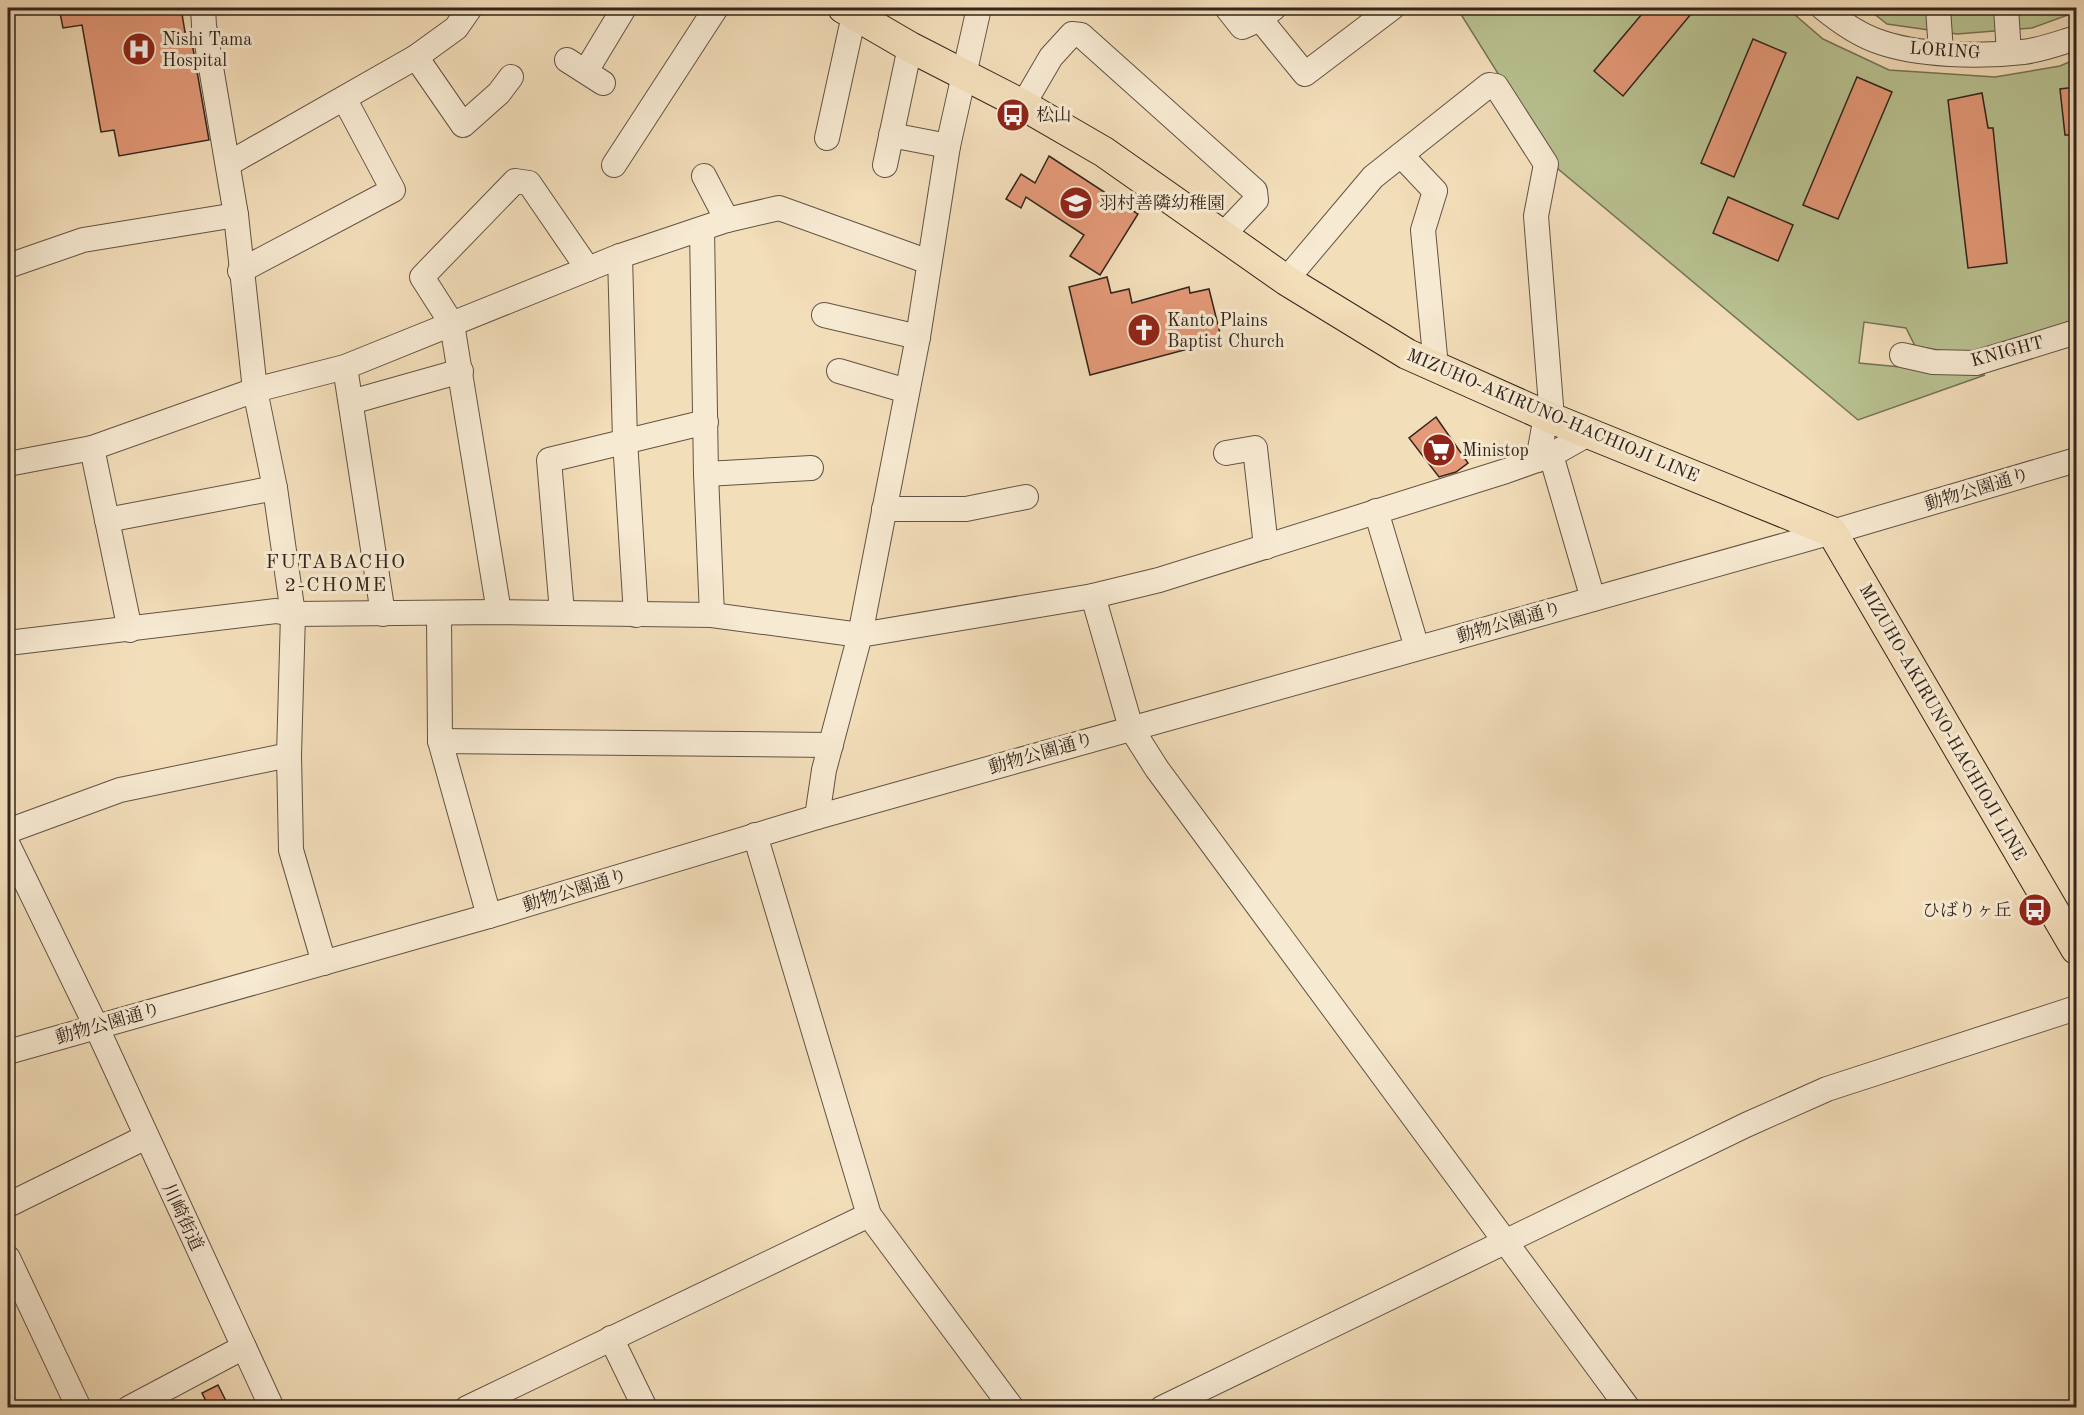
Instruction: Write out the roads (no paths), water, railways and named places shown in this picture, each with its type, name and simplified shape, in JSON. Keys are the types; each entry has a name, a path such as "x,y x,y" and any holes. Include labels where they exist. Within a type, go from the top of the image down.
{"main road":[{"name":"MIZUHO-AKIRUNO-HACHIOJI LINE","path":"848,11 910,47 1023,105 1104,152 1221,237 1407,354 1549,417 1832,532 2076,949"}],"street":[{"path":"203,8 204,26 236,215 240,271 255,390 275,488 293,614 289,755 291,850 324,963"},
{"path":"228,164 345,100 416,57 456,28 471,8"},
{"path":"585,72 624,8"},
{"path":"614,165 716,8"},
{"path":"1227,8 1242,27 1267,13 1305,74 1384,10"},
{"name":"LORING","path":"1823,8 1843,24 1877,41 1914,51 2024,52 2076,38"},
{"path":"1938,8 1941,52"},
{"path":"2007,8 2009,53"},
{"path":"827,138 848,11"},
{"path":"817,817 831,744 860,635 918,337 948,146 984,11"},
{"path":"1023,105 1051,57 1072,34 1081,35 1255,190 1256,200 1221,237"},
{"path":"885,165 910,47"},
{"path":"416,57 462,125 500,93 511,77"},
{"path":"1286,280 1373,177 1489,85 1496,86 1546,164 1536,216 1549,417 1544,457 1593,599"},
{"path":"240,271 393,190 345,100"},
{"path":"891,135 948,146"},
{"path":"1401,155 1435,191 1423,230 1436,367"},
{"path":"704,176 727,220"},
{"path":"499,612 452,324 422,277 515,181 530,183 588,269"},
{"path":"8,464 92,448 255,390 345,367 620,256 727,220 779,208 930,262"},
{"path":"8,266 83,240 236,215"},
{"path":"702,229 706,474 712,615"},
{"path":"620,256 626,440 636,615"},
{"path":"824,315 918,337"},
{"name":"KNIGHT","path":"1902,355 1933,362 1977,363 2076,332"},
{"path":"345,367 384,614"},
{"path":"839,370 907,391"},
{"path":"351,402 461,371"},
{"path":"562,612 549,460 706,422"},
{"path":"8,643 276,611 293,614 562,612 712,615 860,635 1093,596 1159,580 1544,457 1590,433"},
{"path":"92,448 130,630"},
{"path":"1226,453 1255,448 1266,547"},
{"name":"動物公園通り","path":"8,1052 489,916 817,817 1832,532 2076,460"},
{"path":"706,474 811,468"},
{"path":"107,520 275,488"},
{"path":"884,509 966,508 1026,497"},
{"path":"1376,512 1417,648"},
{"path":"1093,596 1131,728 1157,769 1628,1407"},
{"path":"439,613 440,741 489,916"},
{"path":"440,741 831,744"},
{"path":"8,831 120,790 289,755"},
{"path":"755,835 869,1215 1012,1407"},
{"name":"川崎街道","path":"8,845 96,1026 272,1407"},
{"path":"1162,1407 1746,1125 1827,1089 2076,1008"},
{"path":"8,1205 146,1137"},
{"path":"467,1407 869,1215"},
{"path":"8,1258 79,1407"},
{"path":"610,1338 645,1407"},
{"path":"129,1407 244,1347"}],"place":[{"name":"Nishi Tama Hospital","path":"139,49"},
{"name":"松山","path":"1013,115"},
{"name":"羽村善隣幼稚園","path":"1076,203"},
{"name":"Kanto Plains Baptist Church","path":"1144,330"},
{"name":"Ministop","path":"1439,450"},
{"name":"ひばりヶ丘","path":"2035,910"}],"district":[{"name":"FUTABACHO 2-CHOME","path":"336,572"}]}
